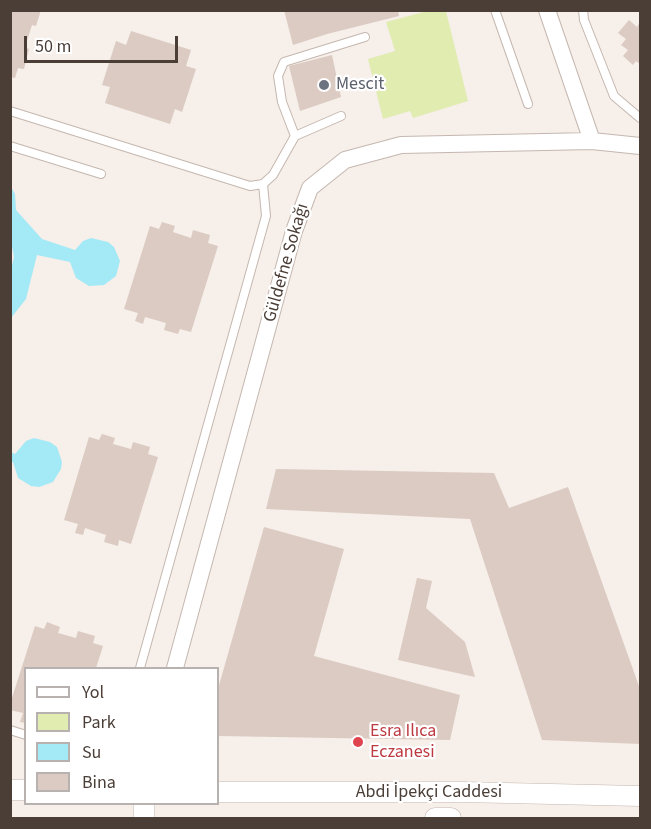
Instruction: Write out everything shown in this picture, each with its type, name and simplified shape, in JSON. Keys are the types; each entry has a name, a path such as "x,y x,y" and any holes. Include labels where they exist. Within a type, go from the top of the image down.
{"street":[{"path":"547,10 592,141"},
{"name":"Güldefne Sokağı","path":"176,667 294,231 310,188 345,160 401,145 592,141 640,146"},
{"name":"Abdi İpekçi Caddesi","path":"219,792 462,792 640,796"},
{"name":"Abdi İpekçi Caddesi","path":"435,819 451,819"}],"lane":[{"path":"495,10 528,104"},
{"path":"583,10 584,20 614,96 640,118"},
{"path":"295,136 280,93 278,76 284,62 365,37"},
{"path":"10,111 250,186 263,184 273,175 295,136 341,116"},
{"path":"10,146 101,174"},
{"path":"141,667 266,216 263,184"}],"green space":[{"path":"431,10 446,11 468,101 413,118 410,111 383,119 368,59 395,51 386,22"}],"water":[{"path":"11,187 15,194 16,210 42,239 75,250 83,241 91,238 108,242 114,247 120,261 116,276 104,285 89,286 76,278 70,262 37,255 26,299 11,318 11,270 14,257 11,241"},
{"path":"34,438 50,442 57,447 62,462 61,469 53,482 39,487 31,486 18,478 13,462 11,462 11,452 15,454 26,441"}],"building":[{"path":"10,10 41,10 36,26 32,25 25,47 29,49 24,69 18,68 15,78 10,77"},
{"path":"284,10 398,10 399,16 293,45"},
{"path":"629,20 637,27 640,22 640,64 636,61 633,65 623,56 628,50 621,45 626,39 618,33"},
{"path":"131,31 191,50 186,66 196,69 182,112 175,109 170,124 105,103 110,87 102,85 116,41 126,45"},
{"path":"332,55 341,97 300,111 289,66"},
{"path":"162,222 175,226 173,232 191,238 193,230 210,235 208,243 218,246 191,332 180,329 178,334 164,330 166,323 145,317 143,324 135,321 138,313 124,309 150,226 159,229"},
{"path":"102,434 115,438 113,444 131,449 133,442 150,447 148,454 158,457 131,544 119,540 118,546 104,542 106,535 85,528 83,535 75,533 78,524 64,520 89,437 99,440"},
{"path":"276,469 494,473 509,508 568,487 640,689 640,744 542,740 470,519 266,509"},
{"path":"264,527 344,549 314,656 460,695 450,740 219,736 219,685"},
{"path":"417,578 432,581 426,608 465,642 475,677 398,660"},
{"path":"47,622 60,627 58,633 76,638 78,631 95,636 93,643 103,646 96,667 24,667 24,723 20,722 23,713 10,710 10,704 35,626 44,629"}],"place":[{"name":"Mescit","path":"324,85"},
{"name":"Esra Ilıca Eczanesi","path":"358,742"}]}
